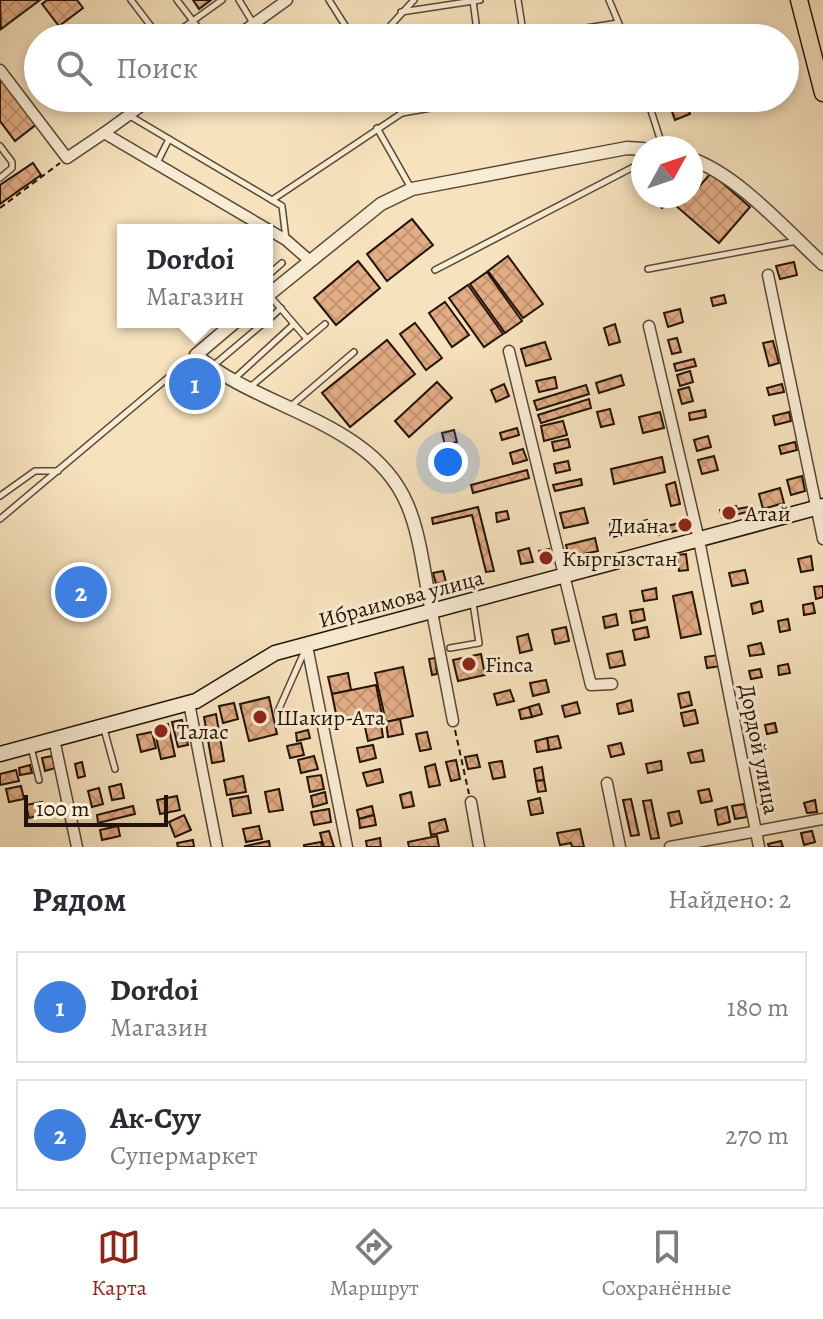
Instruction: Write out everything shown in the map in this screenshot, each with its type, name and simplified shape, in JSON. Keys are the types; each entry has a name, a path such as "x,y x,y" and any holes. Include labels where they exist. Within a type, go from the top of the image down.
{"highway":[{"path":"799,0 823,93"}],"main road":[{"name":"Ибраимова улица","path":"0,754 189,703 275,653 820,507"}],"street":[{"path":"253,24 287,0"},
{"path":"0,70 24,102"},
{"path":"32,112 67,158 133,112"},
{"path":"104,133 259,224"},
{"path":"273,290 381,204 412,189 631,148"},
{"path":"703,163 739,188 823,264"},
{"path":"273,232 310,261"},
{"path":"768,275 820,507 823,539"},
{"name":"Дордой улица","path":"649,326 699,540 759,847"},
{"path":"228,328 196,355 287,409 358,443 397,484 408,507 453,721"},
{"path":"509,351 562,577 591,685 612,684"},
{"path":"307,646 347,847"},
{"path":"189,703 217,847"},
{"path":"54,739 77,847"},
{"path":"607,783 620,847"},
{"path":"471,802 479,847"},
{"path":"670,847 823,819"}],"lane":[{"path":"131,0 149,24"},
{"path":"177,0 195,24"},
{"path":"189,24 222,0"},
{"path":"239,0 253,24"},
{"path":"329,0 344,24"},
{"path":"392,24 414,0"},
{"path":"473,0 476,24"},
{"path":"401,12 480,0"},
{"path":"518,0 521,24"},
{"path":"609,0 618,23 612,24"},
{"path":"272,200 377,128 408,112"},
{"path":"651,112 659,136"},
{"path":"129,115 272,200 285,211 286,240"},
{"path":"377,128 412,189"},
{"path":"156,163 169,139"},
{"path":"0,146 12,162 12,168 0,178"},
{"path":"435,270 631,168"},
{"path":"648,269 798,241"},
{"path":"273,271 282,263"},
{"path":"273,299 307,339"},
{"path":"273,315 281,308"},
{"path":"234,379 294,324"},
{"path":"249,388 325,324"},
{"path":"213,367 258,328"},
{"path":"287,409 354,352"},
{"path":"0,519 196,355"},
{"path":"0,496 35,471 59,472"},
{"path":"450,648 479,643 473,602"},
{"path":"278,711 307,646"},
{"path":"103,725 115,769"},
{"path":"31,746 39,780"}],"path":[{"path":"0,208 67,158"},
{"path":"453,721 471,802"}],"building":[{"path":"0,0 40,0 1,29"},
{"path":"47,0 77,0 83,8 57,24 42,4"},
{"path":"193,0 211,0 199,9"},
{"path":"0,74 24,105 24,112 29,112 38,123 15,141 0,121"},
{"path":"672,112 689,112 690,114 675,120"},
{"path":"33,163 41,175 0,204 0,185"},
{"path":"711,173 750,207 719,243 678,208 703,208 703,182"},
{"path":"412,219 433,245 387,281 367,254"},
{"path":"508,256 543,304 523,318 488,271"},
{"path":"358,261 380,288 336,325 314,298"},
{"path":"794,262 797,275 780,279 776,266"},
{"path":"487,272 522,321 505,333 470,284"},
{"path":"468,285 503,334 484,347 449,298"},
{"path":"724,295 726,303 713,306 711,298"},
{"path":"445,302 469,335 452,347 429,313"},
{"path":"680,309 683,322 668,327 664,313"},
{"path":"415,323 442,358 426,370 400,334"},
{"path":"615,324 620,342 609,345 604,328"},
{"path":"677,338 681,352 672,354 668,340"},
{"path":"387,340 415,374 350,427 322,393"},
{"path":"773,341 779,363 769,366 763,343"},
{"path":"545,342 551,359 526,366 521,349"},
{"path":"694,359 696,366 676,371 674,364"},
{"path":"690,371 693,382 680,386 677,375"},
{"path":"621,375 624,385 599,393 596,383"},
{"path":"555,377 557,388 539,392 536,381"},
{"path":"437,382 452,398 409,437 395,421"},
{"path":"504,384 509,396 496,402 491,390"},
{"path":"782,384 784,392 769,395 767,388"},
{"path":"586,385 589,394 537,410 534,401"},
{"path":"689,387 693,401 682,404 678,390"},
{"path":"589,399 591,408 541,423 538,415"},
{"path":"610,409 614,424 601,427 597,412"},
{"path":"705,410 706,417 690,420 689,413"},
{"path":"660,412 664,428 643,433 639,417"},
{"path":"789,412 791,421 775,425 773,416"},
{"path":"563,421 567,435 544,441 541,426"},
{"path":"517,428 519,435 502,440 500,433"},
{"path":"454,430 457,442 445,445 442,433"},
{"path":"708,436 711,447 697,451 694,440"},
{"path":"568,439 570,447 554,451 552,442"},
{"path":"795,442 797,450 781,454 779,446"},
{"path":"523,449 527,460 513,464 510,453"},
{"path":"714,456 718,470 702,474 698,460"},
{"path":"662,457 665,472 614,484 611,469"},
{"path":"568,461 570,470 556,473 554,464"},
{"path":"527,470 529,478 473,493 471,485"},
{"path":"802,476 805,491 791,495 787,480"},
{"path":"581,479 582,485 555,491 553,485"},
{"path":"675,482 680,504 671,506 666,485"},
{"path":"780,488 784,503 763,509 759,494"},
{"path":"736,506 737,509 754,506 755,510 722,518 720,510"},
{"path":"478,507 494,571 486,572 472,515 433,524 432,518"},
{"path":"584,508 588,523 564,528 560,513"},
{"path":"507,511 509,519 497,522 496,513"},
{"path":"647,520 649,527 637,530 635,523"},
{"path":"622,521 625,534 613,537 610,524"},
{"path":"689,521 691,527 659,535 657,528"},
{"path":"595,538 598,551 569,557 566,545"},
{"path":"529,548 533,562 521,564 518,551"},
{"path":"549,549 553,563 543,565 539,551"},
{"path":"686,554 688,570 679,571 677,555"},
{"path":"811,556 813,570 801,572 798,559"},
{"path":"745,570 748,583 732,586 729,573"},
{"path":"443,571 446,582 436,584 433,573"},
{"path":"823,586 823,597 816,599 814,587"},
{"path":"656,588 657,599 644,601 642,591"},
{"path":"692,592 701,634 681,638 673,596"},
{"path":"761,601 763,611 753,614 751,604"},
{"path":"813,603 815,613 804,615 803,605"},
{"path":"643,609 645,620 632,623 630,611"},
{"path":"616,614 618,625 605,628 603,617"},
{"path":"788,619 790,630 780,632 778,621"},
{"path":"566,627 569,641 555,644 552,630"},
{"path":"647,627 649,637 635,640 633,630"},
{"path":"528,634 532,650 520,653 517,637"},
{"path":"761,643 764,654 750,656 748,646"},
{"path":"622,651 625,665 610,668 607,654"},
{"path":"481,654 485,675 458,681 453,660"},
{"path":"718,655 721,666 707,668 705,657"},
{"path":"435,658 437,674 432,675 429,659"},
{"path":"788,664 790,673 779,675 778,666"},
{"path":"403,667 413,716 386,722 375,673"},
{"path":"760,669 762,677 751,679 749,671"},
{"path":"348,673 351,690 332,694 328,677"},
{"path":"546,680 549,692 533,696 530,683"},
{"path":"376,685 382,715 338,724 332,694"},
{"path":"510,690 514,701 497,705 494,694"},
{"path":"689,692 692,705 681,708 678,694"},
{"path":"269,697 277,734 249,741 240,704"},
{"path":"631,700 633,711 619,714 617,704"},
{"path":"577,702 580,713 565,717 562,706"},
{"path":"234,703 238,719 223,723 219,706"},
{"path":"539,704 542,714 532,717 529,707"},
{"path":"529,707 532,717 521,719 519,710"},
{"path":"695,710 698,723 684,726 681,713"},
{"path":"216,714 224,761 212,763 204,717"},
{"path":"400,719 403,734 388,737 386,722"},
{"path":"182,720 188,745 178,747 172,722"},
{"path":"775,723 777,732 767,734 765,725"},
{"path":"168,724 175,756 161,759 154,728"},
{"path":"381,724 383,737 368,741 365,727"},
{"path":"308,730 310,738 297,741 296,733"},
{"path":"152,732 156,748 141,752 137,735"},
{"path":"427,732 431,749 420,751 416,734"},
{"path":"558,736 561,748 549,750 547,738"},
{"path":"547,738 549,750 537,752 535,741"},
{"path":"301,743 304,755 290,758 287,746"},
{"path":"621,743 624,754 611,757 608,746"},
{"path":"373,745 376,758 360,762 357,748"},
{"path":"702,750 704,761 691,763 688,753"},
{"path":"477,755 480,767 468,769 465,757"},
{"path":"52,756 55,768 45,771 42,758"},
{"path":"314,756 318,769 301,773 298,760"},
{"path":"456,760 460,779 451,781 446,762"},
{"path":"502,761 505,777 493,779 489,763"},
{"path":"661,761 662,770 648,773 646,764"},
{"path":"82,762 85,776 78,778 75,764"},
{"path":"435,764 440,785 429,787 425,767"},
{"path":"30,765 32,773 20,775 19,768"},
{"path":"542,767 544,780 536,781 534,769"},
{"path":"380,769 383,782 367,786 363,773"},
{"path":"16,770 19,781 0,785 0,774"},
{"path":"321,775 324,789 310,792 307,777"},
{"path":"243,776 246,792 227,795 224,780"},
{"path":"544,780 546,791 538,792 536,781"},
{"path":"121,784 124,798 112,800 109,787"},
{"path":"21,786 24,799 9,802 6,789"},
{"path":"99,788 103,804 92,807 88,791"},
{"path":"279,789 283,810 269,812 265,792"},
{"path":"709,789 712,801 701,803 698,791"},
{"path":"325,792 327,803 313,807 311,796"},
{"path":"411,792 414,806 403,808 400,795"},
{"path":"177,796 180,810 160,814 157,800"},
{"path":"248,796 251,813 233,816 230,799"},
{"path":"540,798 543,813 531,815 528,801"},
{"path":"631,799 639,835 631,836 623,800"},
{"path":"651,800 659,838 651,839 643,801"},
{"path":"815,800 817,812 807,813 804,803"},
{"path":"42,802 45,814 29,818 26,805"},
{"path":"744,804 747,817 735,819 732,806"},
{"path":"133,806 135,814 98,823 97,815"},
{"path":"372,806 374,815 359,819 357,810"},
{"path":"727,807 730,822 718,825 715,810"},
{"path":"329,809 331,822 314,825 311,812"},
{"path":"679,811 682,823 671,826 668,813"},
{"path":"184,815 191,830 175,837 169,822"},
{"path":"374,815 376,825 360,828 359,819"},
{"path":"445,819 448,831 431,835 429,823"},
{"path":"118,826 120,836 102,840 100,830"},
{"path":"259,826 262,839 246,842 243,829"},
{"path":"580,829 584,847 572,847 571,843 560,845 557,833"},
{"path":"329,831 334,847 324,847 320,833"},
{"path":"812,831 815,842 804,845 801,833"},
{"path":"437,836 439,847 409,847 408,842"},
{"path":"380,838 381,847 367,847 366,841"},
{"path":"193,840 194,847 178,847 177,843"},
{"path":"269,841 270,847 245,847 245,846"},
{"path":"781,841 783,847 769,847 768,844"},
{"path":"321,842 322,847 304,847 304,845"}],"place":[{"name":"Dordoi","path":"195,384"},
{"name":"Атай","path":"729,513"},
{"name":"Диана","path":"685,525"},
{"name":"Кыргызстан","path":"546,558"},
{"name":"Ак-Суу","path":"81,592"},
{"name":"Finca","path":"469,664"},
{"name":"Шакир-Ата","path":"260,717"},
{"name":"Талас","path":"161,731"}]}
